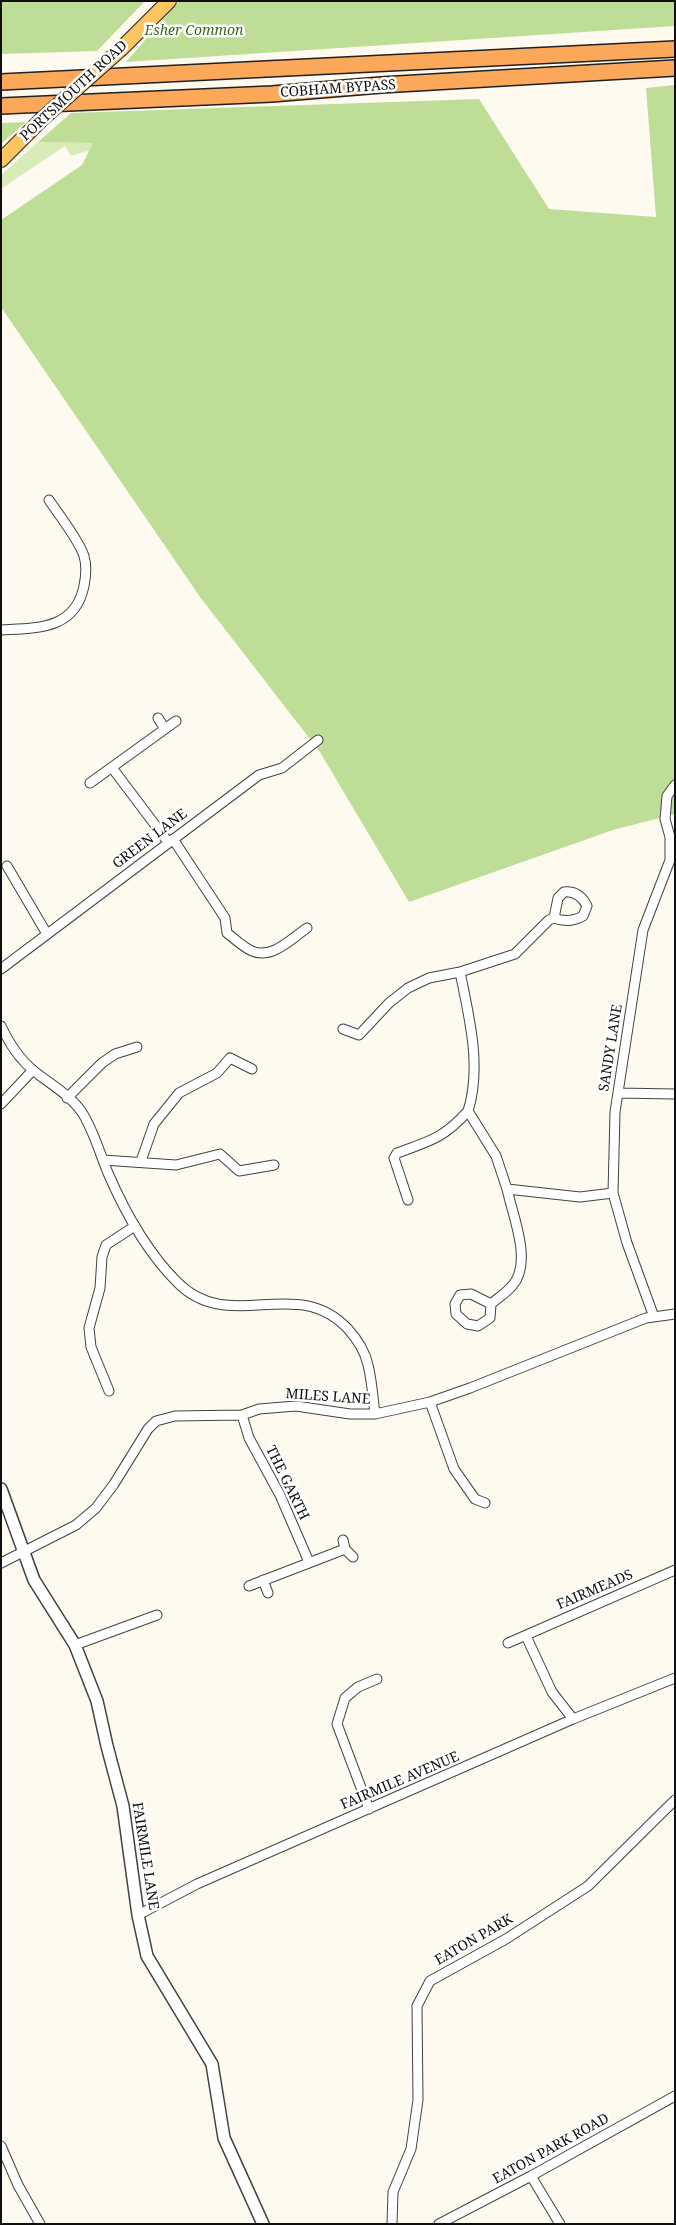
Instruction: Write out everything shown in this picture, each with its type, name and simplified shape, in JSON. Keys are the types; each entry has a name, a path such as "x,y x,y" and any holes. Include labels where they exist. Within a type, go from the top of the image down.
{"highway":[{"name":"COBHAM BYPASS","path":"1,82 675,48"},
{"name":"COBHAM BYPASS","path":"1,106 272,94 381,85 675,68"}],"main road":[{"name":"PORTSMOUTH ROAD","path":"1,160 41,120 121,49 168,1"}],"street":[{"path":"1,630 45,627 59,622 74,610 83,593 87,574 84,555 49,500"},
{"path":"158,718 165,729"},
{"path":"90,783 176,721"},
{"name":"GREEN LANE","path":"1,969 259,775 282,768 318,740"},
{"path":"113,768 171,840 225,918 227,933 250,950 261,953 271,952 307,928"},
{"name":"SANDY LANE","path":"654,1317 627,1243 613,1193 614,1112 644,930 670,860 670,837 665,819 667,796 675,785"},
{"path":"7,866 47,934"},
{"path":"343,1029 359,1035 389,1003 408,988 429,978 460,972 515,954 549,920 554,918"},
{"path":"408,1200 394,1158 397,1153 439,1138 455,1126 468,1112 474,1093 474,1063 470,1019 460,972"},
{"path":"1,1026 16,1054 82,1112 135,1226 177,1282 196,1297 224,1306 298,1303 318,1307 338,1319 358,1341 368,1363 375,1414"},
{"path":"67,1098 102,1063 115,1054 137,1047"},
{"path":"141,1161 154,1124 179,1093 217,1073 230,1058 252,1068"},
{"path":"1,1104 33,1070"},
{"path":"618,1093 675,1094"},
{"path":"468,1112 496,1156 522,1251 522,1269 513,1286 491,1304"},
{"path":"103,1160 141,1161 176,1165 220,1154 239,1171 274,1165"},
{"path":"506,1189 580,1197 613,1193"},
{"path":"109,1391 91,1347 88,1328 100,1288 102,1257 106,1245 135,1226"},
{"name":"MILES LANE","path":"22,1551 76,1525 96,1508 114,1484 148,1429 156,1421 175,1416 242,1415 259,1409 296,1406 350,1414 375,1414 430,1402 470,1388 575,1345 654,1317 675,1314"},
{"path":"430,1402 454,1468 475,1499 485,1504"},
{"name":"THE GARTH","path":"242,1415 249,1438 280,1495 308,1562"},
{"name":"FAIRMILE LANE","path":"1,1489 34,1580 75,1645 97,1701 106,1746 123,1806 138,1915 147,1956 212,2064 224,2138 263,2224"},
{"path":"249,1586 344,1545 353,1557"},
{"path":"1,1563 22,1551"},
{"name":"FAIRMEADS","path":"508,1643 675,1570"},
{"path":"263,1580 268,1592"},
{"path":"75,1645 157,1615"},
{"path":"526,1636 552,1692 573,1720"},
{"path":"369,1809 337,1724 346,1698 358,1687 377,1679"},
{"name":"FAIRMILE AVENUE","path":"138,1915 196,1884 573,1720 674,1679"},
{"name":"EATON PARK","path":"392,2224 393,2192 411,2149 418,2100 417,2006 430,1981 506,1939 588,1886 675,1800"},
{"name":"EATON PARK ROAD","path":"439,2224 531,2176 675,2096"},
{"path":"1,2146 18,2185 40,2224"},
{"path":"531,2176 560,2224"}],"green space":[{"path":"1,1 145,1 97,51 1,54"},
{"name":"Esher Common","path":"179,1 675,1 675,26 126,62"},
{"path":"675,85 675,814 613,830 409,902 320,752 200,597 1,307 1,220 82,165 93,143 38,142 71,113 479,99 549,209 656,217 646,88"},
{"path":"26,122 1,144 1,123"},
{"path":"38,142 93,143 91,150 71,156 65,146 1,189 1,175"}]}
